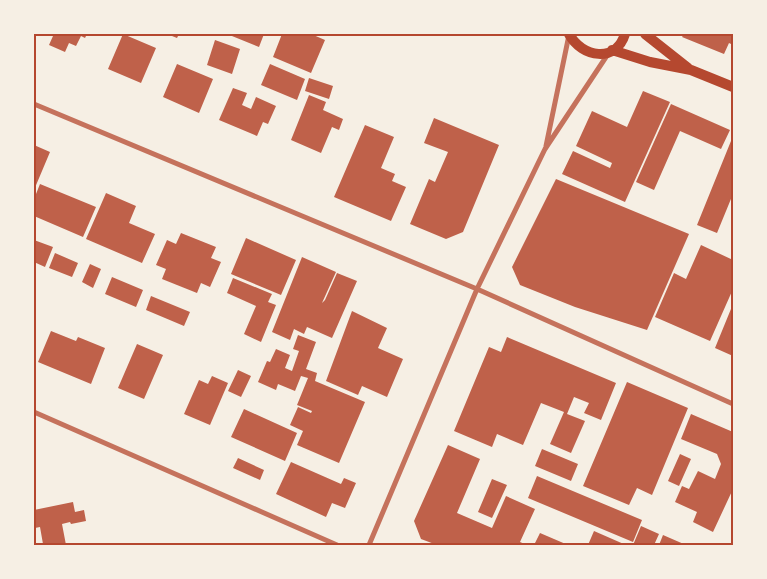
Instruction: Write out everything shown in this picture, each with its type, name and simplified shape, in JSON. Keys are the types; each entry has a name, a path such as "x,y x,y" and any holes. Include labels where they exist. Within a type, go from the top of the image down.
{"main road":[{"path":"569,34 574,43 581,49 590,53 600,54 611,51 619,45 625,34"},
{"path":"645,34 691,70"},
{"path":"611,51 650,62 691,70 733,86"}],"street":[{"path":"545,149 569,34"},
{"path":"369,545 477,289 545,149 611,51"},
{"path":"34,104 477,289 733,404"},
{"path":"34,412 338,545"}],"building":[{"path":"47,34 87,34 85,38 81,36 76,46 69,43 65,52 49,45 53,36"},
{"path":"123,34 156,48 141,83 108,69"},
{"path":"167,34 179,34 177,38"},
{"path":"227,34 264,34 259,47"},
{"path":"282,34 311,34 325,40 311,73 273,57"},
{"path":"684,34 733,34 733,45 729,43 724,54 682,37"},
{"path":"215,40 240,49 232,74 207,65"},
{"path":"177,64 213,79 199,113 163,97"},
{"path":"270,64 305,79 297,100 261,85"},
{"path":"309,78 333,86 329,99 305,91"},
{"path":"233,88 247,93 242,105 251,109 256,97 276,106 268,124 263,122 257,136 219,120"},
{"path":"643,91 670,102 625,202 562,174 573,151 610,168 612,163 576,146 592,111 627,127"},
{"path":"309,95 326,102 323,110 343,119 339,130 332,127 321,153 291,140"},
{"path":"671,104 730,130 721,149 680,131 654,190 636,182"},
{"path":"434,118 499,145 463,232 446,239 410,224 429,179 435,182 448,152 424,143"},
{"path":"365,125 394,137 381,168 395,174 392,181 406,187 391,221 334,197"},
{"path":"733,136 733,194 717,233 697,225"},
{"path":"34,145 50,152 34,190"},
{"path":"556,179 689,234 647,330 575,307 520,285 512,267"},
{"path":"40,184 96,207 83,237 34,216 34,199"},
{"path":"106,193 136,206 129,223 155,234 142,263 86,239"},
{"path":"181,233 216,247 211,258 221,262 210,287 201,283 197,293 162,279 166,269 156,265 167,240 176,244"},
{"path":"246,238 296,260 281,295 231,274"},
{"path":"34,240 53,247 45,267 34,262"},
{"path":"701,245 733,260 733,289 710,341 655,317 674,273 686,279"},
{"path":"55,253 78,263 72,277 49,268"},
{"path":"302,257 336,272 322,303 337,273 357,281 332,338 307,327 304,334 294,329 290,340 272,332"},
{"path":"90,264 101,269 93,288 82,282"},
{"path":"112,277 143,290 136,307 105,294"},
{"path":"233,278 272,294 268,302 276,305 261,342 244,334 256,306 227,293"},
{"path":"151,296 190,312 184,326 146,310"},
{"path":"733,304 733,356 715,348"},
{"path":"352,311 387,328 378,348 403,359 387,397 362,386 358,395 326,381"},
{"path":"51,331 76,341 78,337 105,348 91,384 38,362"},
{"path":"298,335 316,342 306,369 317,373 315,381 365,402 339,463 297,445 303,431 290,425 298,407 311,413 312,411 297,405 308,378 301,376 295,391 278,384 276,390 258,382 267,361 270,362 276,349 290,355 285,368 292,371 299,351 293,349"},
{"path":"507,337 616,383 601,420 584,413 589,403 574,397 567,414 585,421 571,453 550,444 564,412 541,403 523,445 497,434 492,447 454,431 489,347 501,352"},
{"path":"137,344 163,355 144,399 118,388"},
{"path":"238,370 251,376 241,397 228,391"},
{"path":"212,376 228,383 210,425 184,414 199,380 208,384"},
{"path":"627,382 688,408 652,495 637,488 629,505 583,486"},
{"path":"244,409 297,433 285,461 231,437"},
{"path":"691,414 733,432 733,489 713,532 693,522 697,512 675,502 682,486 689,489 698,471 715,479 721,464 717,454 681,439"},
{"path":"448,445 480,459 457,513 492,528 506,496 535,509 520,542 527,545 437,545 421,539 414,521"},
{"path":"542,449 578,464 571,481 535,466"},
{"path":"680,454 691,459 679,486 668,481"},
{"path":"238,458 264,470 260,480 233,468"},
{"path":"291,462 341,484 344,478 356,483 345,508 332,503 326,517 276,494"},
{"path":"537,476 642,520 633,542 528,498"},
{"path":"492,479 507,485 492,518 478,512"},
{"path":"73,502 75,512 84,510 86,521 62,524 66,545 43,544 40,527 35,528 36,533 34,533 34,510"},
{"path":"641,526 659,534 654,545 633,545"},
{"path":"594,531 626,545 588,545"},
{"path":"540,533 568,545 534,545"},
{"path":"663,535 686,545 659,545"}]}
